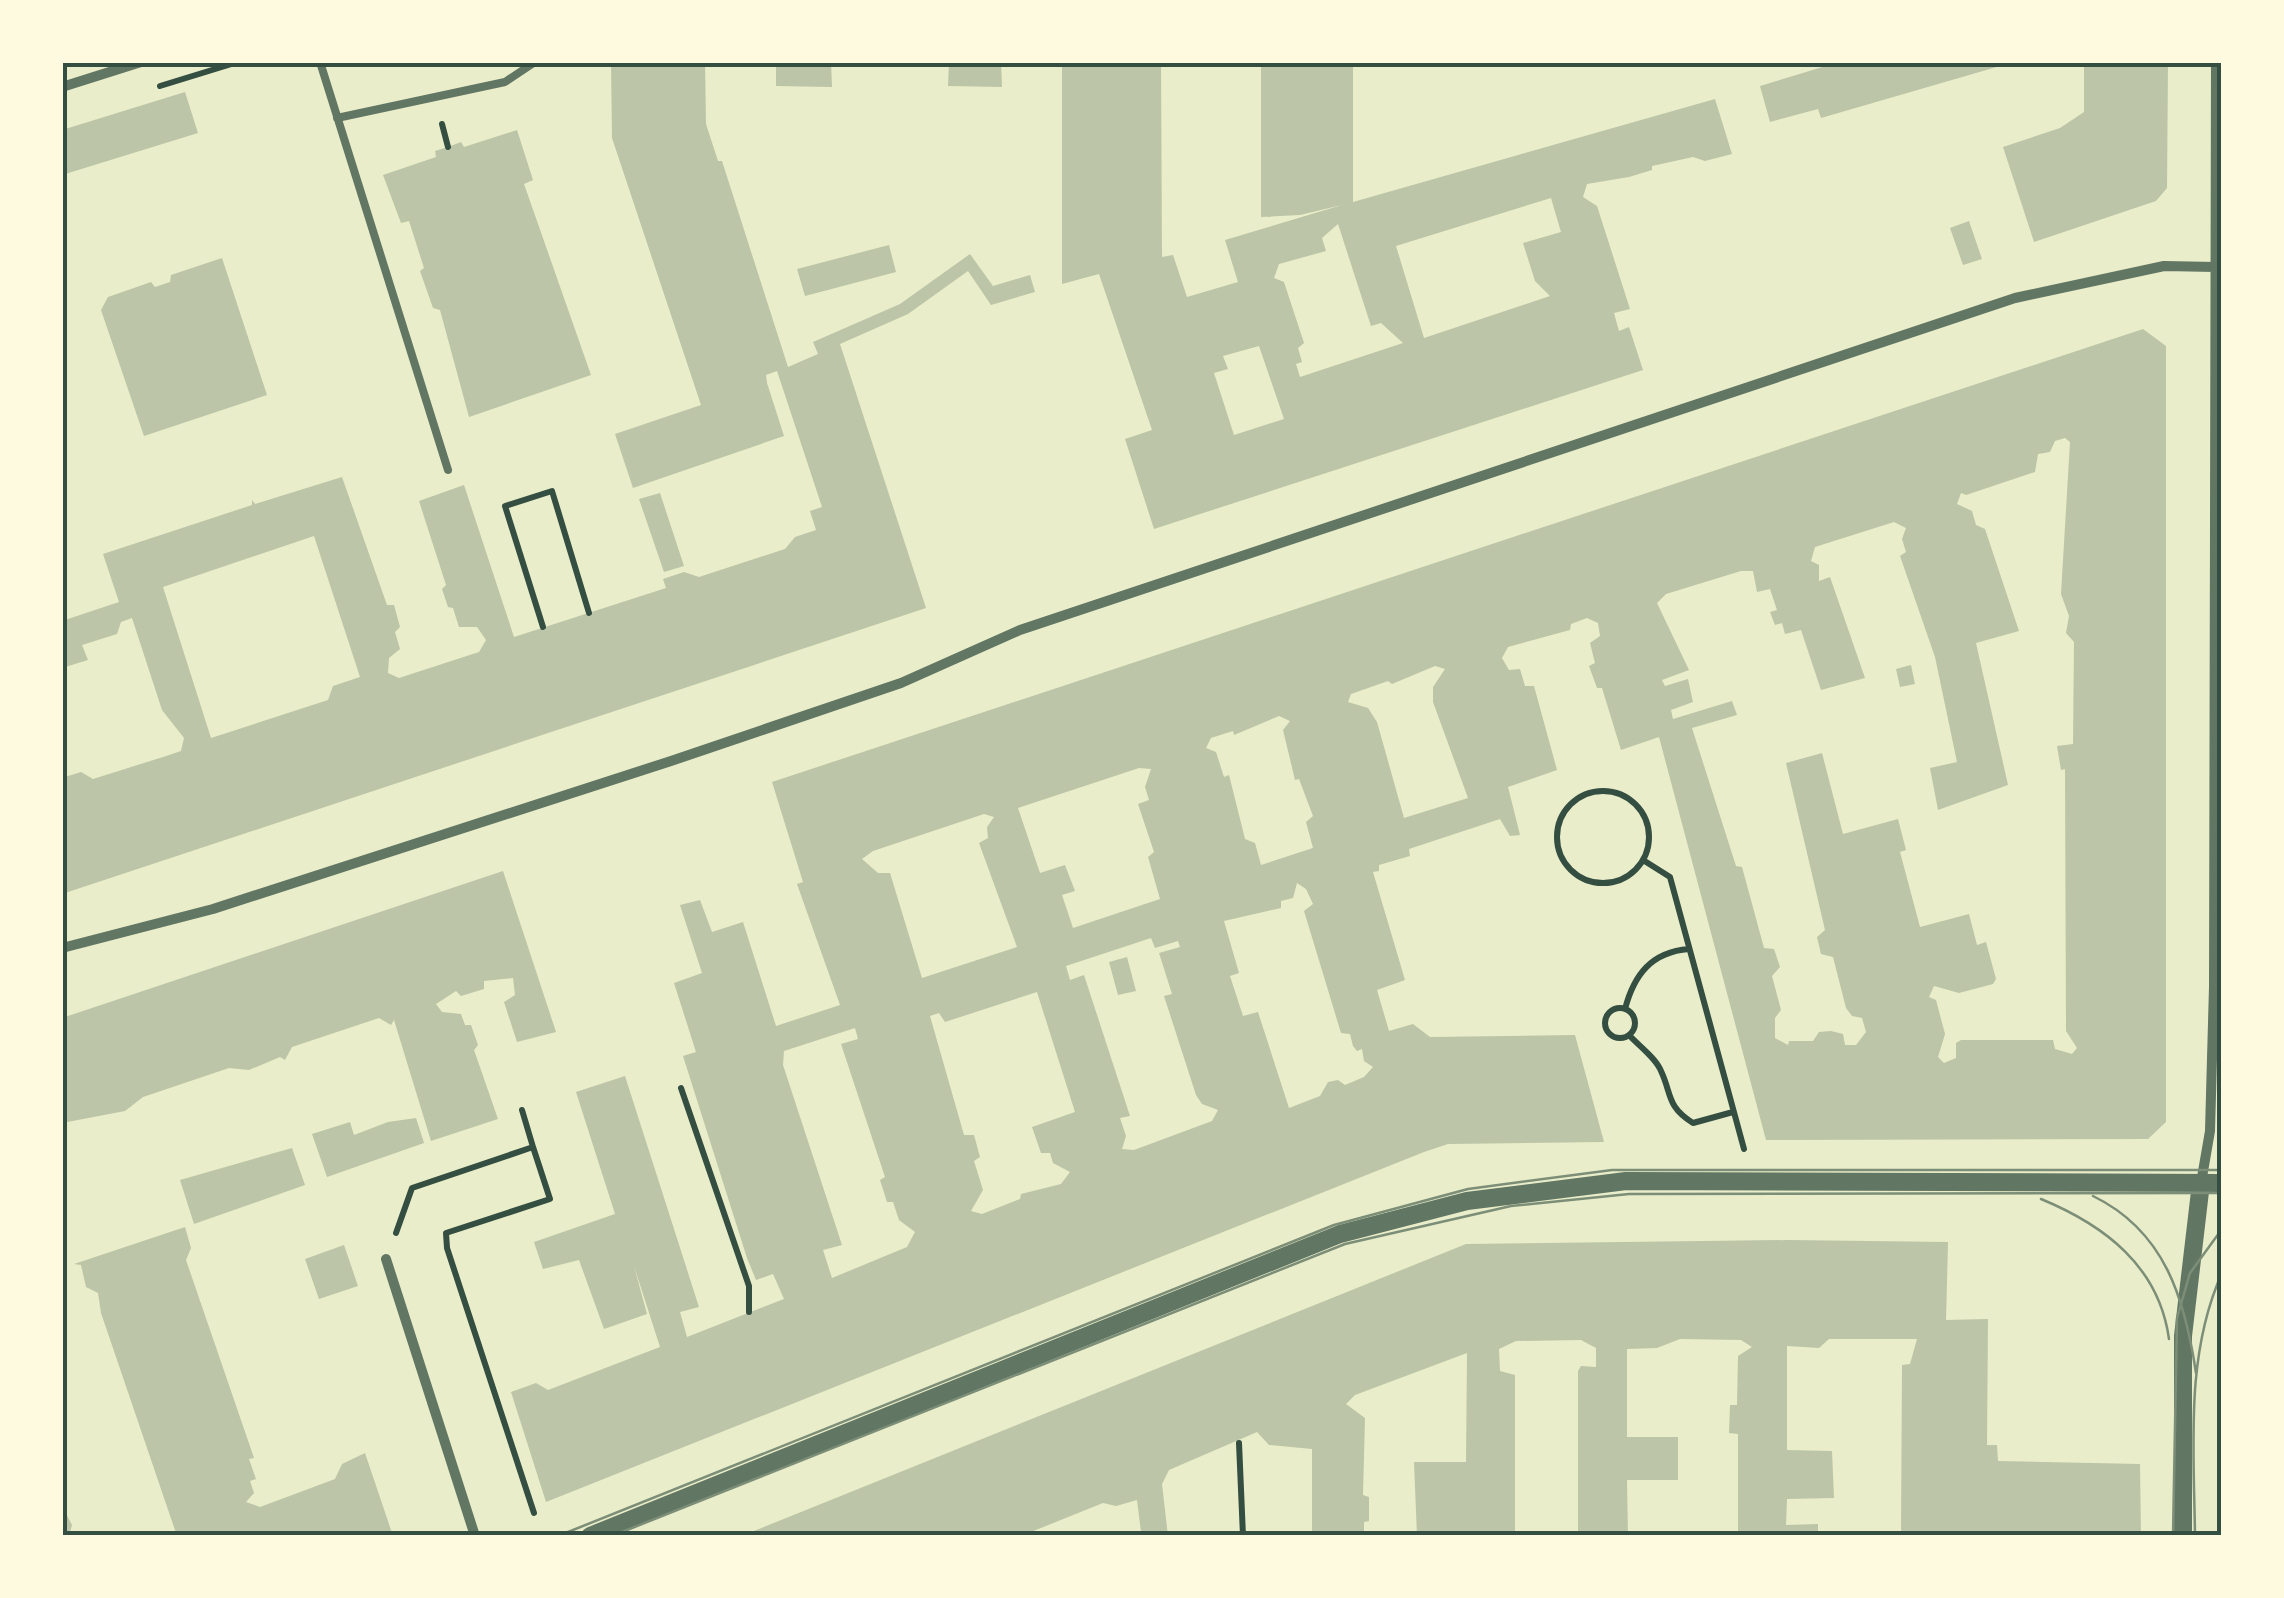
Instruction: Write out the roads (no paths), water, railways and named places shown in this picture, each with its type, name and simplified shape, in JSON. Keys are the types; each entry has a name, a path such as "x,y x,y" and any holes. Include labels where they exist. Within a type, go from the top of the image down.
{"street":[{"path":"62,87 141,62"},
{"path":"2183,1536 2183,1336 2210,1131 2214,986 2216,62"},
{"path":"62,948 213,910 671,761 902,683 1020,630 2015,298 2164,266 2215,266"},
{"path":"590,1536 1218,1281 1340,1234 1434,1208 1546,1188 1626,1181 2222,1182"},
{"path":"386,1259 475,1536"}],"lane":[{"path":"320,62 448,470"},
{"path":"337,118 506,82 536,62"}],"tram line":[{"path":"558,1536 1334,1225 1468,1189 1612,1170 2222,1170"},
{"path":"612,1536 1345,1244 1511,1206 1629,1194 2222,1193"},
{"path":"2093,1196 2138,1228 2167,1270 2178,1294 2196,1373"},
{"path":"2041,1199 2086,1222 2125,1251 2154,1290 2169,1339"},
{"path":"2173,1536 2177,1318 2190,1273 2222,1229"},
{"path":"2195,1536 2193,1436 2197,1369 2210,1304 2222,1273"}]}
